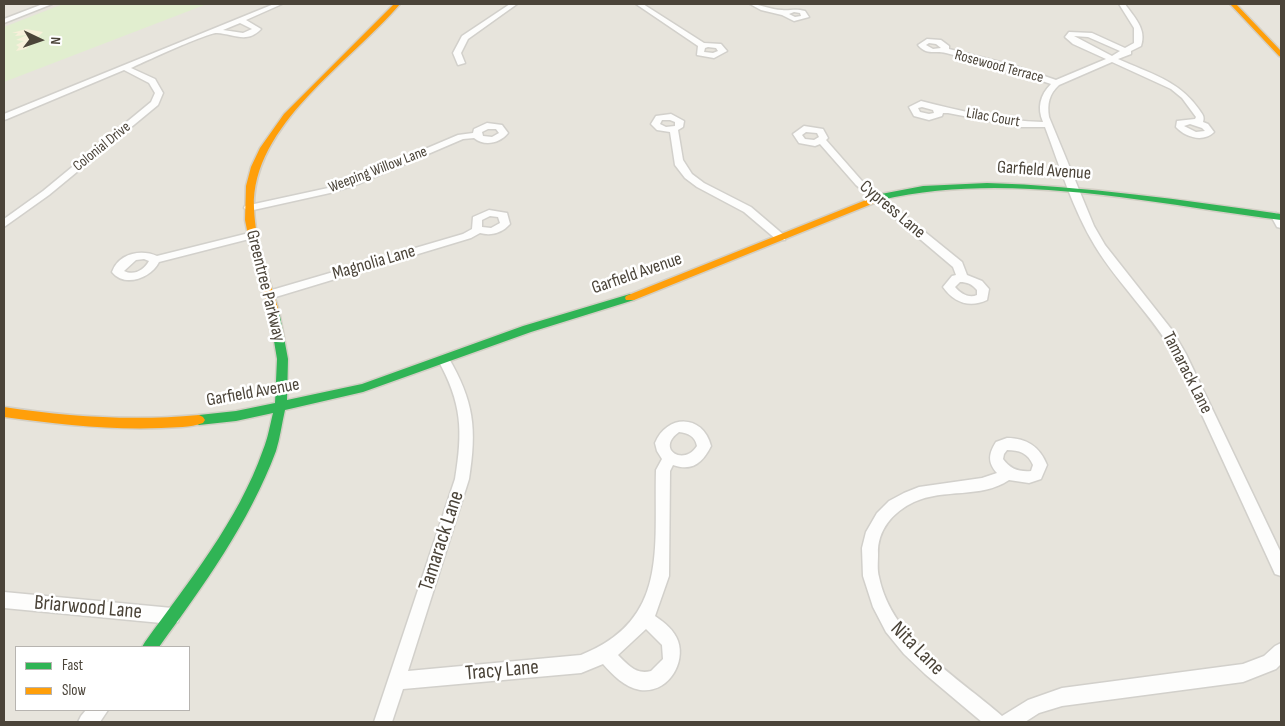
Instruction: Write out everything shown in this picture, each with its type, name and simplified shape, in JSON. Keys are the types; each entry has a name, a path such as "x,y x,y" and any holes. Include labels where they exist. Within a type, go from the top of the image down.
{"street":[{"path":"4,16 36,4"},
{"path":"4,21 49,4"},
{"path":"4,117 279,4"},
{"name":"Greentree Parkway","path":"151,646 238,519 268,456 280,406 283,382 280,336 253,234 249,208 249,189 255,166 274,130 397,4"},
{"path":"461,63 457,53 465,38 514,4"},
{"path":"639,4 704,46"},
{"path":"753,4 762,9 785,13"},
{"path":"1056,83 1128,52 1138,44 1139,29 1122,4"},
{"path":"1233,4 1281,55"},
{"path":"216,30 237,36 248,35 257,29 240,20"},
{"path":"1128,52 1084,34 1076,34 1069,37 1076,42 1174,87 1186,96 1200,117 1198,123"},
{"name":"Rosewood Terrace","path":"942,50 1009,67 1056,83"},
{"name":"Colonial Drive","path":"4,224 46,193 155,103 159,93 152,81 124,67"},
{"name":"Tamarack Lane","path":"1056,83 1045,97 1043,106 1048,125 1088,226 1101,247 1168,333 1180,354 1281,569"},
{"name":"Lilac Court","path":"938,110 948,110 1021,124 1048,125"},
{"path":"673,130 676,133 676,155 681,168 694,182 708,192 734,202 754,214 781,238"},
{"name":"Weeping Willow Lane","path":"249,208 330,190 461,137 476,135"},
{"name":"Cypress Lane","path":"822,141 841,165 958,265 964,278"},
{"name":"Garfield Avenue","path":"4,412 60,422 123,425 193,421 280,406 363,388 528,329 642,294 878,198 902,191 941,186 1010,186 1075,190 1279,219"},
{"name":"Magnolia Lane","path":"269,295 467,236 479,229"},
{"path":"154,260 253,234"},
{"name":"Tamarack Lane","path":"383,722 462,479 467,451 467,411 457,381 444,360"},
{"name":"Tracy Lane","path":"395,681 581,664 606,654 645,618 661,576 663,470 670,458"},
{"name":"Nita Lane","path":"996,722 904,643 884,614 872,585 868,562 871,537 883,514 910,497 952,486 992,482 1008,473"},
{"name":"Briarwood Lane","path":"4,600 172,616"},
{"path":"606,654 624,672 640,681 650,681 666,672 672,654 671,645 667,636 645,618"},
{"path":"1009,722 1034,706 1062,697 1243,673 1270,663 1281,652"},
{"path":"87,722 98,711"}],"shaded area":[{"path":"4,4 1281,4 1281,722 4,722"}],"green space":[{"path":"63,4 207,4 4,82 4,27"}],"sand":[{"path":"26,29 43,32 26,49 16,51 19,47 16,45 24,41 16,40 27,35 15,36 18,33 12,33"}],"traffic: fast":[{"path":"881,197 902,192 944,187 1008,186 1138,197 1281,217"},
{"path":"199,420 236,416 363,388 527,329 630,298"},
{"path":"151,646 205,571 230,532 253,491 270,449 281,405 282,359 274,311"}],"traffic: slow":[{"path":"274,311 258,260 250,220 250,186 255,167 264,148 287,115 397,4"},
{"path":"1233,4 1281,55"},
{"path":"630,298 881,197"},
{"path":"4,412 53,419 125,424 199,420"}]}
